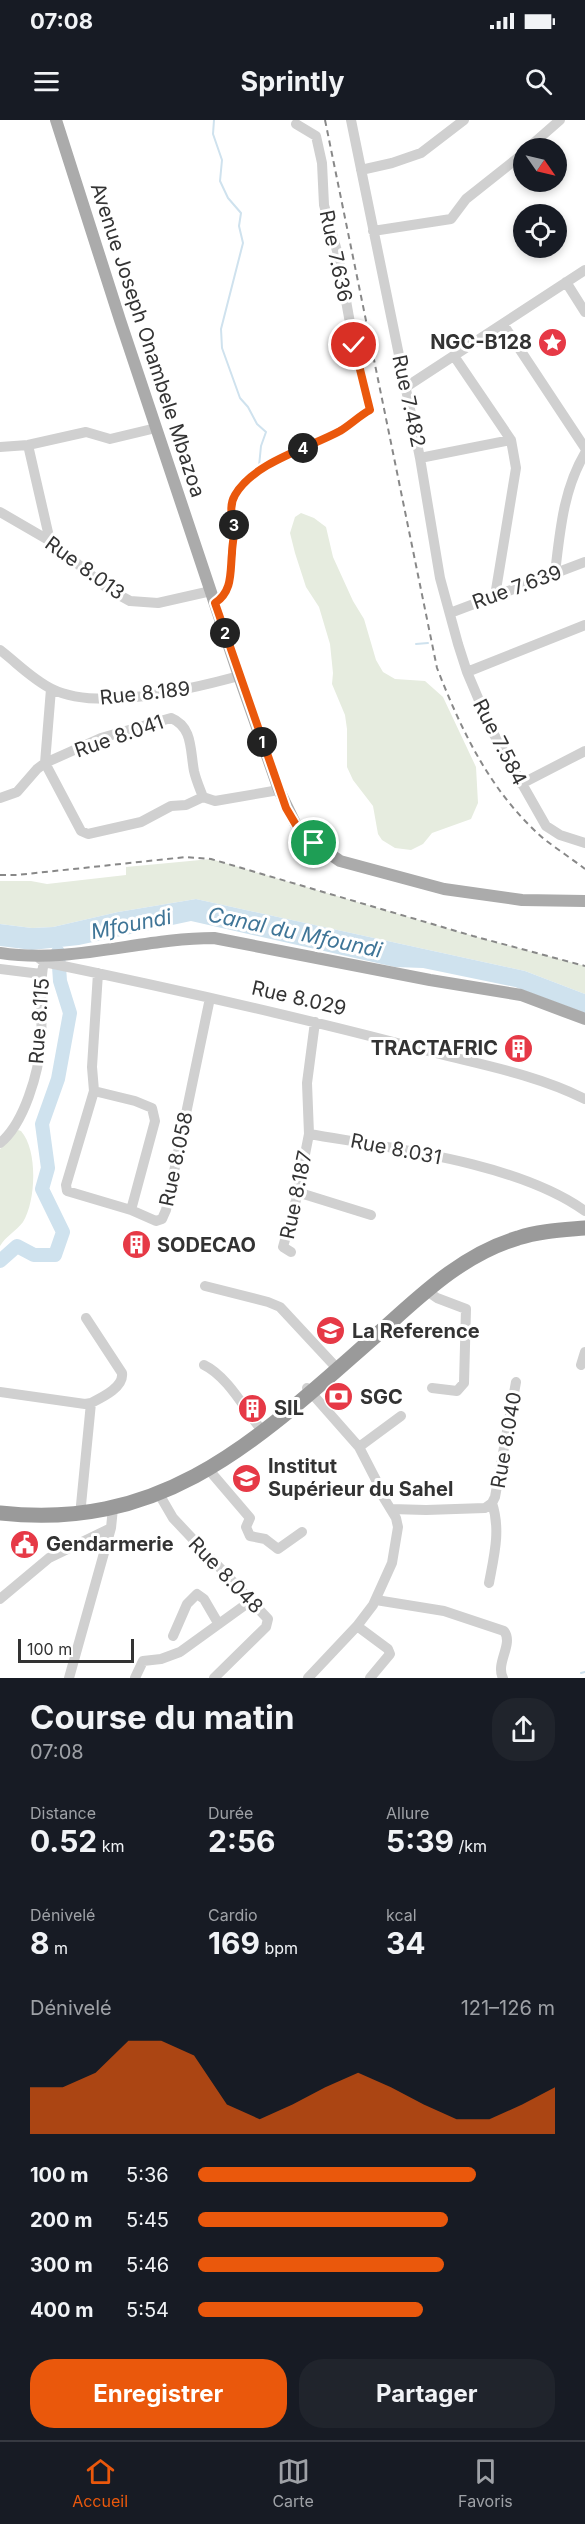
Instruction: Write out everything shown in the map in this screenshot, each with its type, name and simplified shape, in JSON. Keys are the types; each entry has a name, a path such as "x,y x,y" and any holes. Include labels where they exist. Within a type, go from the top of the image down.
{"highway":[{"path":"0,1513 44,1515 113,1508 159,1494 209,1470 268,1429 333,1364 410,1296 460,1257 506,1234 534,1226 585,1221"},
{"path":"0,1505 44,1507 81,1505 121,1497 189,1472 211,1461 260,1428 461,1264 516,1238 557,1230 585,1228"}],"main road":[{"name":"Avenue Joseph Onambele Mbazoa","path":"56,120 239,676 279,790 296,825 314,843 340,861 444,889 522,900 585,901"},
{"path":"41,960 179,938 214,938 430,980 521,995 585,1019"},
{"name":"Rue 8.029","path":"0,953 41,960"}],"street":[{"name":"Rue 7.482","path":"351,120 420,458 440,578 450,613"},
{"path":"361,170 421,153 464,120"},
{"path":"539,138 560,120"},
{"name":"Rue 7.636","path":"213,597 226,592 230,582 234,535 230,509 238,489 257,473 342,430 370,410 354,345 337,251 324,205 322,163 316,136 296,124"},
{"path":"373,231 451,219 461,204 513,162"},
{"path":"406,387 585,270"},
{"path":"567,282 585,312"},
{"path":"503,324 585,448"},
{"path":"454,356 511,440 516,468 495,596"},
{"path":"0,447 28,445 86,432 110,439 156,428"},
{"path":"420,458 511,440"},
{"path":"28,445 50,541"},
{"path":"555,573 561,521 571,484 585,453"},
{"name":"Rue 8.013","path":"0,512 50,541 108,589 130,601 158,603 213,597"},
{"name":"Rue 7.639","path":"450,613 585,562"},
{"name":"Rue 7.584","path":"450,613 467,672 492,730 521,784 546,826 560,835 585,843"},
{"path":"467,672 585,625"},
{"name":"Rue 8.189","path":"0,650 51,689 73,697 95,699 185,691 239,676"},
{"path":"51,689 45,763 81,831 88,834 141,822 171,806 186,805 203,797 215,801 279,790"},
{"name":"Rue 8.041","path":"45,763 101,738 171,718 182,722 187,732 193,749 194,773 203,797"},
{"path":"521,784 585,751"},
{"path":"0,798 17,792 45,763"},
{"name":"Rue 8.029","path":"41,960 315,1022 509,1071 585,1099"},
{"name":"Rue 8.115","path":"0,1143 7,1138 20,1118 35,1075 41,1043 41,960"},
{"path":"0,969 41,974"},
{"path":"98,973 92,1067 94,1091 66,1185 67,1191 131,1210"},
{"name":"Rue 8.058","path":"94,1091 135,1101 152,1108 155,1121 131,1210 156,1221 162,1219 166,1210 210,998"},
{"path":"309,1134 307,1083 315,1022"},
{"name":"Rue 8.187","path":"291,1252 283,1247 309,1134"},
{"name":"Rue 8.031","path":"309,1134 454,1160 499,1172 547,1191 585,1211"},
{"path":"297,1192 371,1215"},
{"path":"206,1286 280,1307 333,1364"},
{"path":"427,1291 436,1298 466,1309 464,1383 457,1391 432,1388"},
{"path":"0,1392 85,1404 91,1403 120,1384 123,1378 122,1373 86,1318"},
{"path":"581,1365 585,1352"},
{"path":"204,1365 222,1379 260,1428"},
{"name":"Rue 8.040","path":"391,1509 485,1508 492,1503 516,1382"},
{"path":"308,1678 357,1626 376,1600 392,1563 397,1540 396,1518 359,1447 309,1390"},
{"path":"81,1505 91,1403"},
{"path":"359,1447 401,1416"},
{"path":"209,1470 250,1518 246,1527 250,1536 264,1539 278,1549 302,1533"},
{"name":"Rue 8.048","path":"159,1494 173,1518 268,1619 268,1624 214,1678"},
{"path":"489,1583 497,1536 497,1520 492,1503"},
{"path":"69,1678 111,1528 113,1508"},
{"path":"0,1599 49,1558 111,1528"},
{"path":"173,1636 187,1604 197,1594 204,1599 218,1623"},
{"path":"135,1678 143,1661 161,1659 180,1652 252,1600"},
{"path":"376,1600 444,1611 504,1630 508,1638 500,1671 503,1678"},
{"path":"357,1626 388,1649 390,1654 370,1678"}],"shaded area":[{"path":"301,513 314,518 326,527 333,557 364,619 376,660 383,672 395,679 425,681 443,697 476,767 478,803 471,819 432,833 423,844 411,850 395,848 382,840 378,834 373,806 353,780 347,767 347,729 345,715 332,684 330,644 319,607 306,587 290,533 295,517"},
{"path":"211,859 473,936 585,966 585,994 525,971 196,899 118,912 53,927 32,928 0,924 0,881 31,881 47,884 126,875 126,867"},
{"path":"18,1130 26,1140 33,1163 31,1202 23,1222 0,1246 0,1149"}],"water":[{"name":"Canal du Mfoundi","path":"196,899 525,971 585,994 585,1013 515,987 423,968 395,967 191,921 79,945 32,950 0,946 0,924 32,928 53,927 118,912"}],"waterway":[{"path":"214,120 213,134 222,160 220,181 228,198 241,213 239,226 243,243 221,329 222,348 240,398 257,424 266,432 261,446 259,466"},
{"path":"416,644 428,643"},
{"name":"Mfoundi","path":"0,1261 17,1246 34,1255 55,1255 63,1232 42,1189 48,1168 42,1124 58,1079 70,1013 60,981 58,952"},
{"path":"581,1673 585,1672"}],"railway":[{"path":"325,120 437,668 468,738 493,782 508,802 544,839 585,869"},
{"path":"0,875 186,857 211,859 473,936 585,966"}],"place":[{"name":"NGC-B128","path":"553,342"},
{"name":"TRACTAFRIC","path":"519,1048"},
{"name":"SODECAO","path":"136,1245"},
{"name":"La Reference","path":"331,1331"},
{"name":"SGC","path":"339,1397"},
{"name":"SIL","path":"253,1408"},
{"name":"Institut Supérieur du Sahel","path":"247,1478"},
{"name":"Gendarmerie","path":"25,1544"}],"route":[{"path":"314,843 296,825 286,808 215,603 229,587 234,535 230,509 238,489 257,473 342,430 370,410 354,345"}]}
